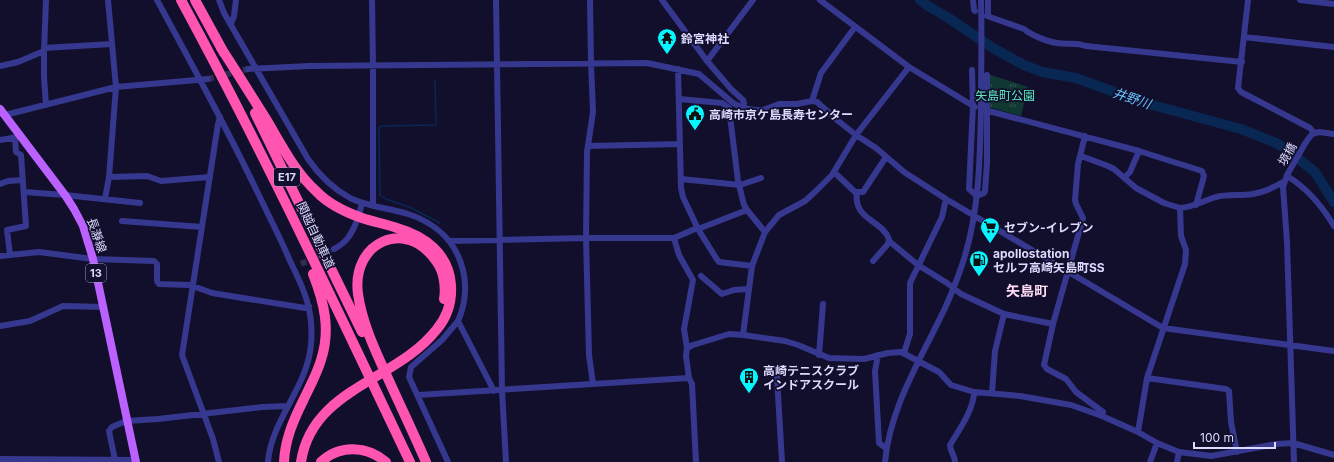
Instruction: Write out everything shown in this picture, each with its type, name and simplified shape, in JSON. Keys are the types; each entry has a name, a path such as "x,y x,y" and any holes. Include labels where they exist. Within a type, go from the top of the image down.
{"highway":[{"name":"関越自動車道","path":"181,0 242,114 410,462"},
{"name":"関越自動車道","path":"196,0 289,180 375,355 425,462"},
{"path":"221,48 298,172 317,192 333,205 351,214 408,231 426,240 445,261 451,279 451,298 448,309 444,319 432,336 402,361 350,392 330,408 322,416 309,435 300,462"},
{"path":"242,114 257,151 312,269 323,301 325,314 326,339 321,360 289,432 284,462"},
{"path":"294,462 300,440 317,412 346,388 388,363 408,349 426,333 440,313 445,297 442,272 438,264 426,249 410,240 395,238 379,243 366,255 359,271 358,281 360,304 375,355"},
{"path":"321,462 327,456 335,452 344,449 353,449 374,454 386,462"}],"main road":[{"name":"長瀞線","path":"2,112 18,137 65,195 83,226 93,259 135,461"}],"street":[{"path":"46,0 44,50 46,105"},
{"path":"105,199 109,177 116,87 108,0"},
{"path":"157,0 220,117 294,268 309,306 312,326 311,346 305,371 270,444 268,462"},
{"path":"219,0 224,13 308,159 317,171 337,190 362,203 408,214 425,221 449,240 462,266 465,296 458,321 442,340 411,367 409,377 448,462"},
{"path":"231,24 234,16 236,0"},
{"path":"372,0 373,205"},
{"path":"496,0 502,390 506,462"},
{"path":"590,0 593,112 588,146 586,238 589,355 593,384"},
{"path":"663,0 707,61 731,89 743,100 743,108"},
{"path":"707,61 753,0"},
{"path":"820,0 909,67 974,106"},
{"path":"973,0 975,11"},
{"path":"885,462 886,448 905,390 946,306 963,262 970,238 977,196 980,152 981,0"},
{"path":"988,0 987,16 1024,29 1029,33 1057,44 1080,43 1086,46 1242,62"},
{"path":"1248,0 1238,88 1241,92 1310,128 1314,133 1334,134"},
{"path":"1300,0 1334,4"},
{"path":"812,101 821,73 855,27"},
{"path":"1244,37 1334,47"},
{"path":"0,66 18,62 44,50 112,44"},
{"path":"248,69 647,62 698,74 734,103 743,108 763,110 779,104 797,104 812,101 817,102 836,120 876,148 904,172 974,216 1163,328 1334,351"},
{"path":"742,335 752,266 765,232 779,215 805,201 834,172 856,135 909,67"},
{"path":"678,69 681,188 683,197 698,229 719,262 752,266"},
{"path":"972,70 974,106 969,189 977,196"},
{"path":"977,196 984,194 986,191 987,75"},
{"path":"2,112 46,105 116,87 208,79"},
{"path":"679,98 722,103 729,108 738,181 744,205 765,232"},
{"path":"986,110 1085,136 1202,171 1204,176 1196,205"},
{"path":"219,462 213,439 182,355 220,117"},
{"name":"境橋","path":"1286,177 1305,144 1314,133"},
{"path":"1085,136 1078,164 1075,200 1084,218 1053,324 1044,365 1066,379 1076,392 1090,404 1103,412 1102,416"},
{"path":"0,140 18,137 16,152 21,155 26,226 7,230 10,255"},
{"path":"588,146 680,144"},
{"path":"1124,178 1130,172 1138,151"},
{"path":"1081,156 1108,166 1136,188 1180,208 1190,207 1216,197 1226,195 1253,194 1267,191 1286,177"},
{"path":"834,172 855,192 863,192 886,157"},
{"path":"109,177 147,176 161,181 210,177"},
{"path":"1286,177 1295,181 1317,201 1334,226"},
{"path":"1286,177 1283,192 1288,242 1294,462"},
{"path":"681,179 740,185 761,178"},
{"path":"0,184 8,181 23,180"},
{"path":"24,192 140,203"},
{"path":"857,192 858,208 865,216 884,230 889,241 918,265 947,283 953,289 1004,314 1053,324"},
{"path":"904,353 910,334 910,283 942,216 946,199"},
{"path":"360,211 362,203"},
{"path":"1138,432 1147,378 1185,264 1186,250 1181,236 1180,208"},
{"path":"449,240 674,238 694,229 698,229 747,210"},
{"path":"122,221 202,227"},
{"path":"334,249 347,240 352,234 356,223"},
{"path":"674,238 678,255 693,280 684,329 689,378 692,384 696,462"},
{"path":"873,261 889,241"},
{"path":"0,256 39,252 93,259 154,261 157,264 157,281 159,284 190,286 212,293 305,308 309,306"},
{"path":"294,268 301,264"},
{"path":"701,276 722,294 734,290 748,289"},
{"path":"819,355 823,304"},
{"path":"0,326 30,321 63,306 103,307"},
{"path":"992,393 996,352 1004,314"},
{"path":"458,321 494,391"},
{"path":"687,348 729,334 785,341 829,358 864,359 890,352 904,353 939,372 951,385 974,392 1020,396 1071,405 1102,416 1179,452 1211,456 1277,444 1293,443 1334,455"},
{"path":"878,355 875,371 879,443 886,448"},
{"path":"418,395 689,378"},
{"path":"777,378 782,462"},
{"path":"1147,378 1226,389 1229,391 1231,422 1237,452"},
{"path":"955,462 954,456 950,450 950,445 971,407 974,399 974,392"},
{"path":"115,460 109,431 112,427 126,421 262,407 288,406"},
{"path":"1150,462 1157,443"},
{"path":"1177,462 1179,452"},
{"path":"0,460 135,461"}],"green space":[{"name":"矢島町公園","path":"988,74 1028,87 1021,116 989,107"}],"waterway":[{"name":"井野川","path":"920,0 993,48 1024,65 1042,72 1076,78 1145,103 1241,129 1276,143 1315,172 1334,202"},
{"path":"435,80 436,125 381,126 379,129 380,195 386,199 409,207 440,223"}],"tunnel":[{"path":"208,79 248,69"},
{"path":"301,264 334,249"}],"place":[{"name":"鈴宮神社","path":"667,55"},
{"name":"高崎市京ケ島長寿センター","path":"695,131"},
{"name":"セブン-イレブン","path":"990,244"},
{"name":"apollostation セルフ高崎矢島町SS","path":"979,277"},
{"name":"高崎テニスクラブ インドアスクール","path":"749,394"}],"district":[{"name":"矢島町","path":"1027,290"}]}
